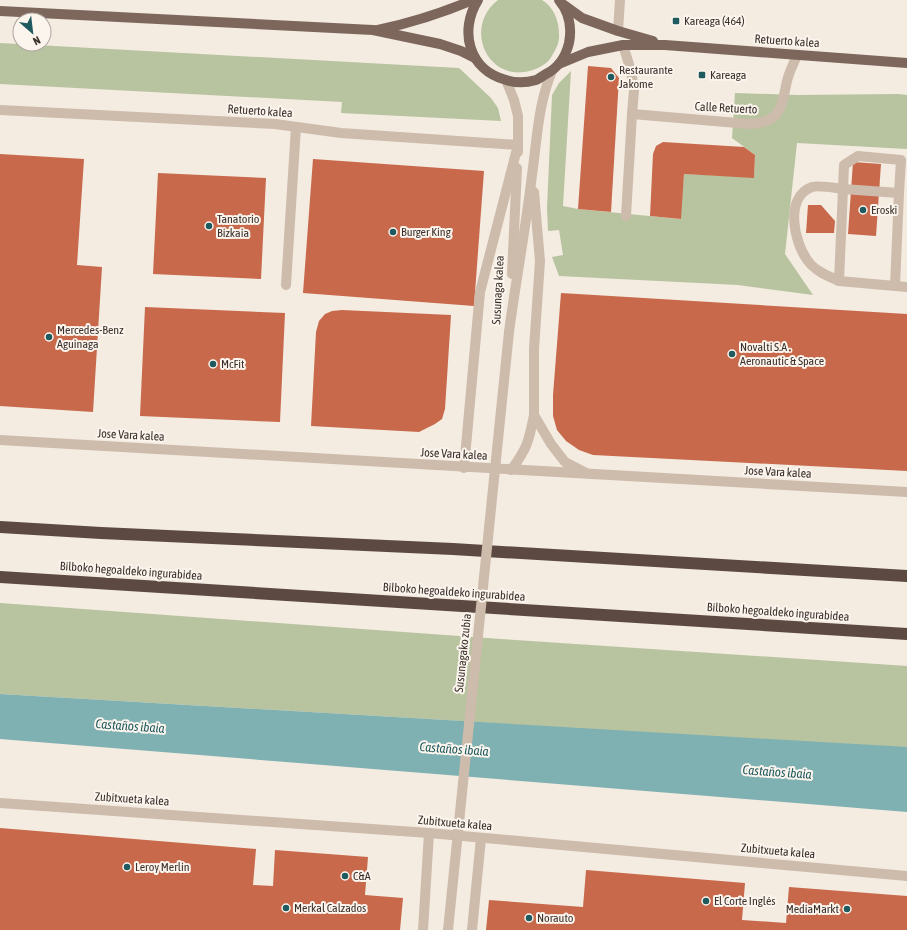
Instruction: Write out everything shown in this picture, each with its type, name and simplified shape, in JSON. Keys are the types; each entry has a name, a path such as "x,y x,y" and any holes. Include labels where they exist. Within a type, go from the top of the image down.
{"highway":[{"path":"0,527 453,549 907,576"},
{"name":"Bilboko hegoaldeko ingurabidea","path":"0,577 907,634"}],"main road":[{"path":"373,30 407,24 444,12 473,0"},
{"path":"475,58 469,44 468,26 473,9 478,0"},
{"path":"555,67 568,48 570,36 570,22 562,3"},
{"name":"Retuerto kalea","path":"562,3 582,18 618,31 665,44"},
{"path":"0,12 373,30 440,44 461,51 475,58"},
{"name":"Retuerto kalea","path":"475,58 487,72 497,78 516,83 535,80 555,67 588,52 623,45 665,44 907,63"}],"street":[{"path":"618,31 620,0"},
{"path":"623,45 631,70 634,90 626,216"},
{"name":"Calle Retuerto","path":"632,114 749,124 764,123 774,117 779,110 784,97 787,79 797,55"},
{"name":"Susunaga kalea","path":"509,332 538,125 546,84 555,67"},
{"name":"Susunaga kalea","path":"506,80 514,100 518,116 518,145 509,332"},
{"name":"Retuerto kalea","path":"0,110 275,124 341,134 518,145"},
{"path":"286,285 296,127"},
{"name":"Susunaga kalea","path":"464,468 480,292 518,145"},
{"path":"839,281 844,166 858,156 901,160 895,286"},
{"name":"Susunaga kalea","path":"511,470 524,454 530,437 534,415 534,349 540,261 532,175"},
{"path":"899,193 813,187 804,192 797,202 794,218 797,240 808,261 820,271 839,281 907,287"},
{"name":"Susunagako zubia","path":"448,930 509,332"},
{"path":"534,415 550,444 565,462 586,473"},
{"name":"Jose Vara kalea","path":"0,440 464,468 586,473 907,492"},
{"name":"Zubitxueta kalea","path":"0,803 429,833 907,876"},
{"path":"423,930 429,833"},
{"path":"472,930 481,838"}],"green space":[{"path":"498,0 542,0 550,6 557,19 559,37 555,50 546,63 529,71 514,72 502,68 492,60 485,50 481,37 482,24 488,11"},
{"path":"0,43 12,44 12,52 52,52 52,46 459,68 491,98 498,108 501,121 341,113 342,102 0,84"},
{"path":"571,71 563,206 578,209 680,219 684,174 754,177 755,155 732,138 735,93 798,95 907,95 907,149 797,143 785,254 813,295 738,285 559,276 552,257 563,255 559,230 548,231 547,208 552,95 559,83"},
{"path":"0,603 907,666 907,751 445,720 0,694"}],"water":[{"name":"Castaños ibaia","path":"0,694 907,747 907,812 0,739"}],"building":[{"path":"588,66 611,68 619,78 611,212 578,209"},
{"path":"663,142 744,147 755,155 754,178 684,174 681,219 650,216 653,154 656,146"},
{"name":"Mercedes-Benz Aguinaga","path":"0,154 84,159 77,265 102,267 93,412 0,406"},
{"name":"Burger King","path":"313,159 484,171 474,306 303,293"},
{"path":"853,162 881,164 876,236 848,234"},
{"name":"Tanatorio Bizkaia","path":"158,173 266,178 261,279 153,274"},
{"path":"808,205 821,205 835,221 834,233 806,233"},
{"name":"Novalti S.A . Aeronautic & Space","path":"561,293 907,314 907,471 593,455 579,450 566,441 557,430 553,416 553,395"},
{"name":"McFit","path":"145,307 285,313 280,422 140,416"},
{"path":"342,310 451,315 445,409 442,419 419,432 311,426 316,332 319,321 325,314 332,311"},
{"name":"Leroy Merlin","path":"0,828 256,849 253,885 273,886 275,850 368,857 365,895 403,898 400,930 0,930"},
{"path":"586,870 745,883 742,920 786,923 789,887 907,896 907,930 486,930 489,900 583,907"}],"place":[{"name":"Kareaga (464)","path":"676,21"},
{"name":"Kareaga","path":"702,75"},
{"name":"Restaurante Jakome","path":"611,77"},
{"name":"Eroski","path":"863,210"},
{"name":"Tanatorio Bizkaia","path":"209,226"},
{"name":"Burger King","path":"393,232"},
{"name":"Mercedes-Benz Aguinaga","path":"49,337"},
{"name":"Novalti S.A . Aeronautic & Space","path":"732,354"},
{"name":"McFit","path":"213,364"},
{"name":"Leroy Merlin","path":"127,867"},
{"name":"C&A","path":"345,876"},
{"name":"El Corte Inglés","path":"706,901"},
{"name":"Merkal Calzados","path":"286,908"},
{"name":"MediaMarkt","path":"847,909"},
{"name":"Norauto","path":"529,918"}]}
